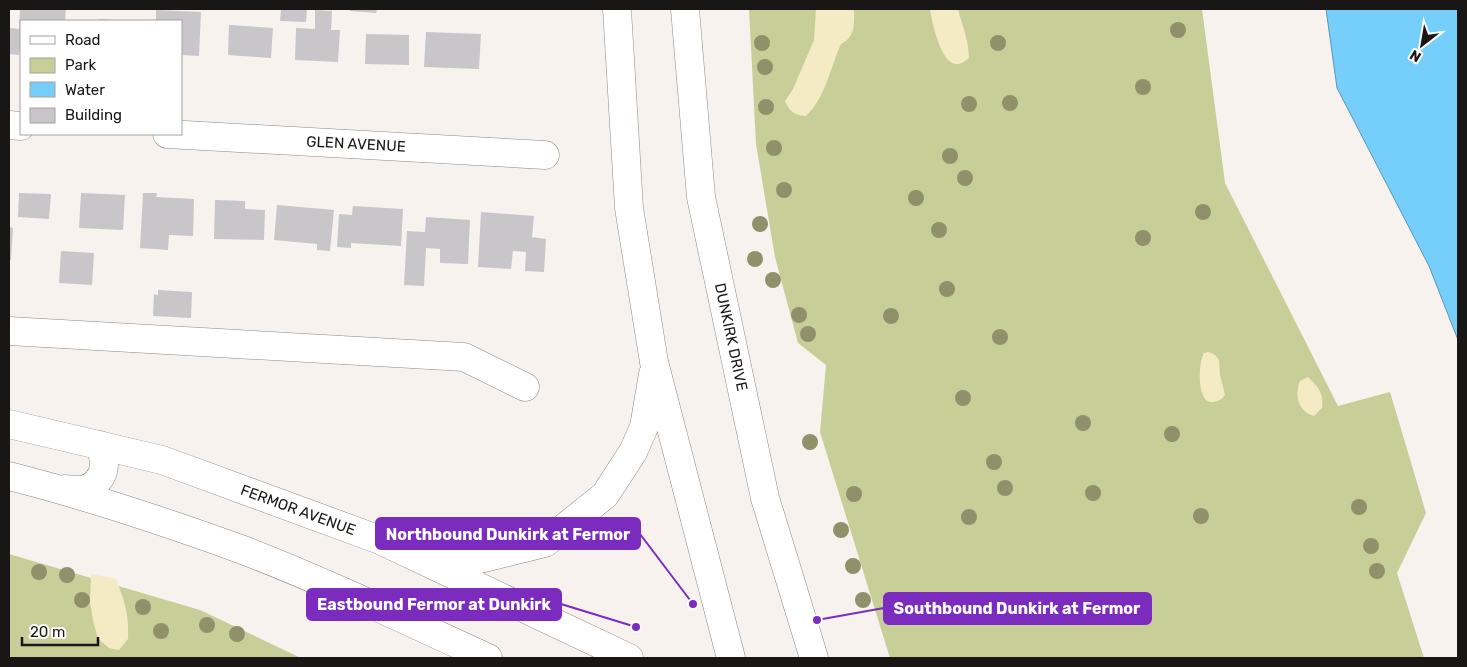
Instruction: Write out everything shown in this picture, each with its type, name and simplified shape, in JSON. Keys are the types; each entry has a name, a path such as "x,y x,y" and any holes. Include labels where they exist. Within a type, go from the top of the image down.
{"main road":[{"path":"617,9 628,208 654,362 731,658"},
{"name":"DUNKIRK DRIVE","path":"685,9 701,197 765,498 814,658"},
{"name":"GLEN AVENUE","path":"182,135 545,154"},
{"path":"9,331 464,357 525,387"},
{"path":"380,540 468,562 545,543 605,495 633,452 644,427 654,362"},
{"name":"FERMOR AVENUE","path":"9,424 162,460 380,540 629,658"},
{"path":"61,489 83,490 93,487 100,479 104,468 104,457 100,446"},
{"path":"9,476 61,489 146,516 244,551 342,591 488,658"}],"green space":[{"path":"749,9 1202,9 1225,183 1338,406 1390,392 1426,513 1397,573 1424,658 890,658 820,432 826,365 798,343 775,257 756,144"},
{"path":"9,554 200,610 301,658 9,658"}],"sand":[{"path":"816,9 853,9 853,31 850,37 841,44 827,82 813,108 806,116 798,115 789,108 785,101 793,89 814,40"},
{"path":"930,9 958,9 967,39 969,58 959,64 955,64 945,56 938,40"},
{"path":"1209,352 1219,360 1220,375 1225,395 1220,400 1214,402 1208,401 1204,397 1200,382 1202,358 1204,353"},
{"path":"1308,377 1317,387 1322,399 1322,408 1314,416 1304,411 1301,407 1297,392 1300,381"},
{"path":"91,574 116,579 119,587 126,608 128,639 119,650 109,648 98,639 90,602"}],"water":[{"path":"1326,9 1458,9 1458,340 1429,266 1337,88"}],"building":[{"path":"20,9 66,9 65,20 20,20 19,55 9,54 9,28 19,29"},
{"path":"281,9 307,9 306,22 280,21"},
{"path":"350,9 377,9 376,13 350,11"},
{"path":"156,10 201,12 199,56 182,55 182,20 156,20"},
{"path":"315,10 332,11 331,30 340,30 338,62 295,60 296,28 315,29"},
{"path":"229,25 273,28 271,58 228,55"},
{"path":"426,32 481,34 479,69 424,67"},
{"path":"366,34 409,35 409,65 365,64"},
{"path":"19,193 51,194 49,219 18,217"},
{"path":"81,193 125,195 123,230 79,228"},
{"path":"143,193 157,193 156,197 194,199 193,236 169,235 168,250 140,248"},
{"path":"215,200 245,201 245,209 265,210 264,240 214,239"},
{"path":"277,205 334,210 330,251 317,250 317,244 274,240"},
{"path":"353,206 403,209 401,246 351,243 351,248 337,247 339,214 352,215"},
{"path":"481,212 534,216 532,237 546,239 544,272 525,271 526,252 513,251 511,269 478,267"},
{"path":"426,217 470,220 468,264 440,263 440,249 426,248 424,286 404,285 407,231 425,232"},
{"path":"9,227 13,228 11,260 9,260"},
{"path":"61,251 94,253 92,285 59,283"},
{"path":"158,290 192,292 191,318 153,316 154,294 158,295"}],"place":[{"name":"Northbound Dunkirk at Fermor","path":"693,604"},
{"name":"Southbound Dunkirk at Fermor","path":"817,620"},
{"name":"Eastbound Fermor at Dunkirk","path":"636,627"}]}
